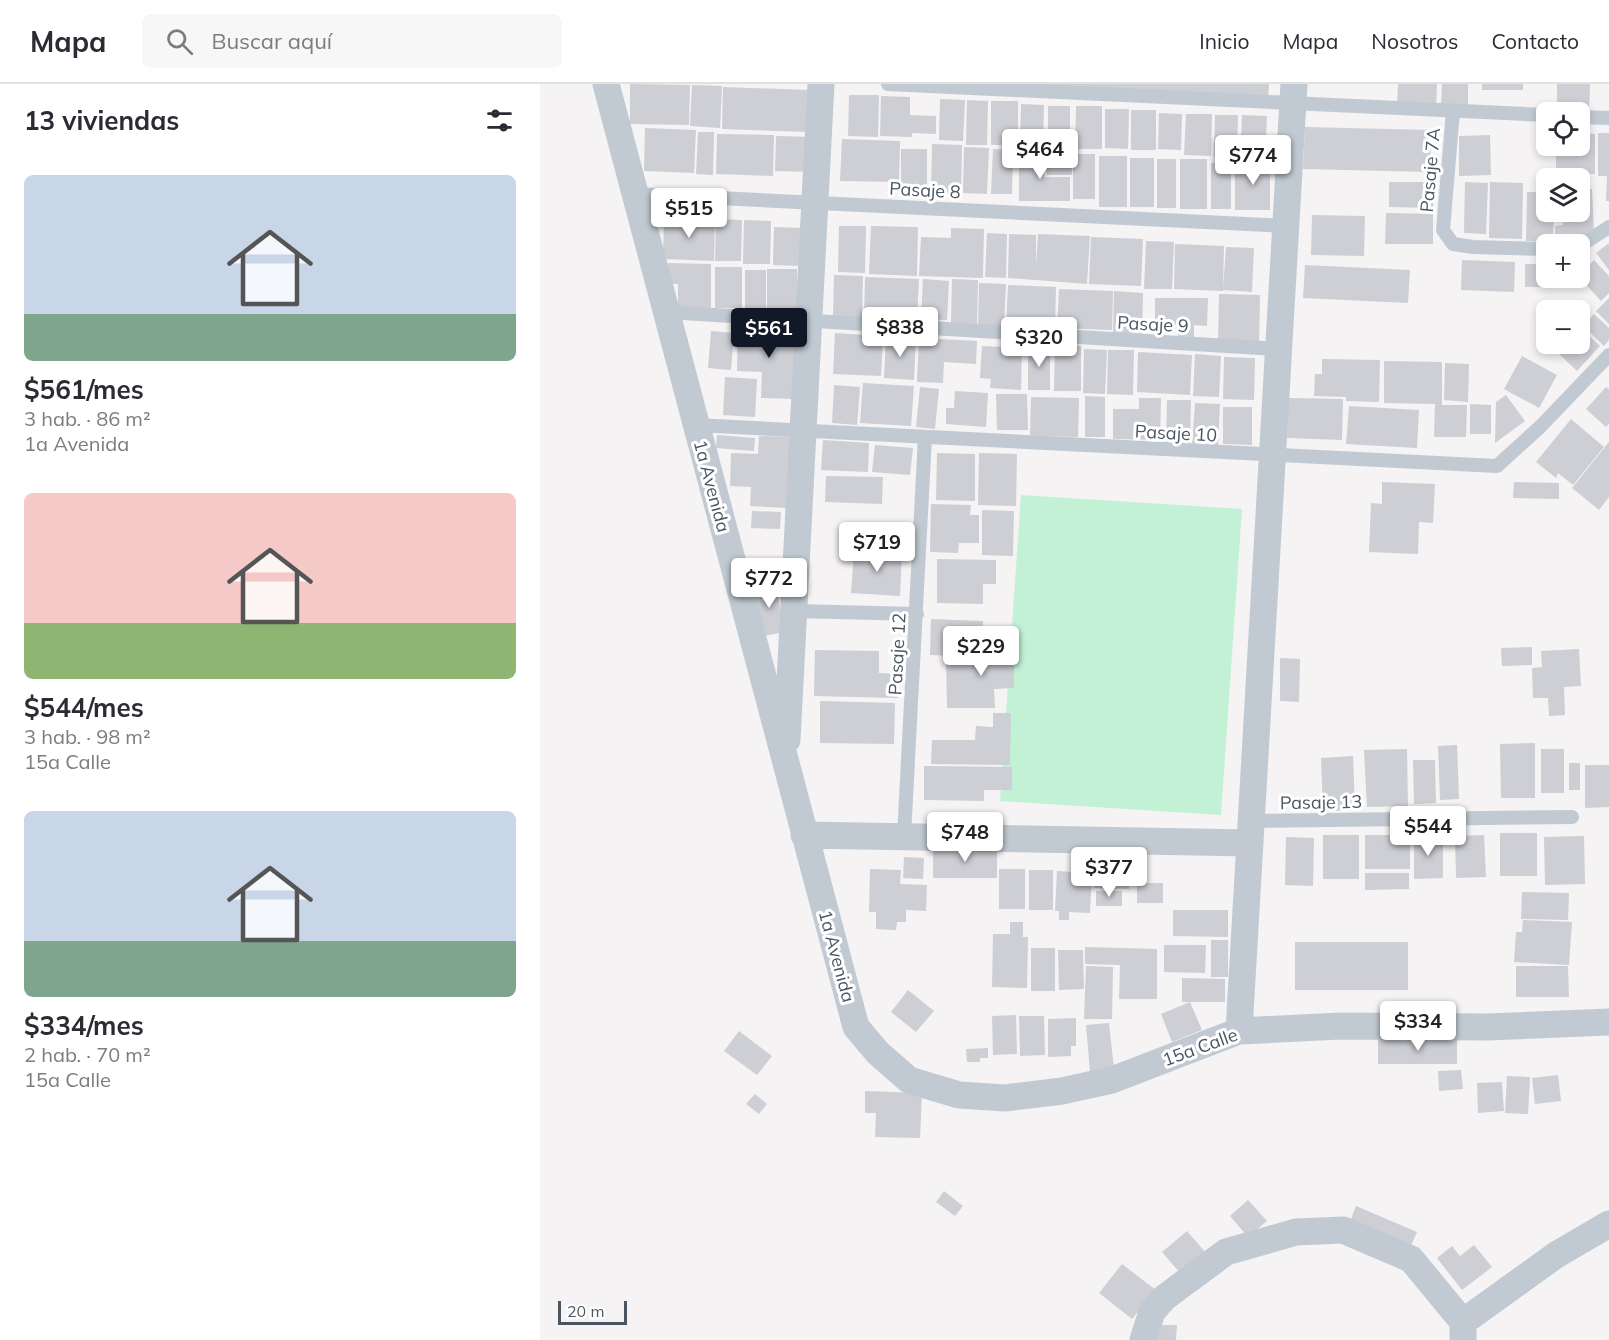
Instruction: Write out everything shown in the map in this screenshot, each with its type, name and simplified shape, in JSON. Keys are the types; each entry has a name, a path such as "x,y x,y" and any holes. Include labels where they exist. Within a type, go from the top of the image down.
{"street":[{"name":"1a Avenida","path":"606,84 856,1028"},
{"path":"785,765 821,84"},
{"path":"1239,1031 1293,94"},
{"path":"804,835 1250,832"},
{"name":"15a Calle","path":"856,1028 878,1053 909,1080 959,1095 1005,1098 1062,1091 1112,1080 1239,1031 1340,1026 1487,1027 1609,1022"},
{"path":"1143,1340 1152,1312 1164,1299 1226,1252 1296,1232 1343,1230 1411,1259 1463,1331 1556,1255 1609,1224"}],"lane":[{"path":"888,84 1293,94 1453,111 1536,115"},
{"name":"Pasaje 7A","path":"1453,111 1443,230 1453,244 1473,247 1536,249"},
{"path":"1590,117 1609,118"},
{"name":"Pasaje 8","path":"635,194 1286,226"},
{"path":"1590,239 1609,227"},
{"name":"Pasaje 9","path":"666,312 1278,349"},
{"name":"Pasaje 10","path":"695,425 1497,466 1541,426 1609,355"},
{"name":"Pasaje 12","path":"904,836 925,437"},
{"path":"794,611 917,614"},
{"name":"Pasaje 13","path":"1250,832 1572,816"}],"green space":[{"path":"1021,495 1242,509 1221,815 1000,801"}],"building":[{"path":"630,84 690,85 689,125 630,124"},
{"path":"999,84 1269,84 1268,98"},
{"path":"1398,84 1437,84 1436,108 1397,105"},
{"path":"1442,84 1468,84 1468,105 1441,105"},
{"path":"1482,84 1523,84 1523,90 1482,90"},
{"path":"1557,84 1590,84 1589,102 1557,102"},
{"path":"692,85 722,86 720,128 690,126"},
{"path":"723,87 810,90 809,132 722,129"},
{"path":"849,95 879,95 878,137 848,136"},
{"path":"881,96 910,97 910,115 936,116 936,134 912,133 912,137 880,136"},
{"path":"940,99 965,100 963,141 939,140"},
{"path":"967,100 988,101 987,145 966,145"},
{"path":"991,101 1018,101 1018,145 991,145"},
{"path":"1021,104 1044,105 1043,145 1020,144"},
{"path":"1048,106 1070,106 1070,146 1048,146"},
{"path":"1076,106 1102,106 1102,149 1075,149"},
{"path":"1105,109 1129,109 1128,149 1105,148"},
{"path":"1131,110 1156,110 1156,150 1131,150"},
{"path":"1159,113 1182,114 1181,150 1158,149"},
{"path":"1186,114 1212,114 1211,156 1184,155"},
{"path":"1215,115 1238,115 1237,158 1214,157"},
{"path":"1242,115 1267,116 1265,159 1240,159"},
{"path":"1305,127 1431,130 1430,172 1303,169"},
{"path":"645,128 696,130 694,173 644,171"},
{"path":"698,132 714,132 713,175 696,174"},
{"path":"1598,133 1609,133 1609,201 1606,201 1607,176 1598,176"},
{"path":"717,134 774,135 773,176 716,174"},
{"path":"1590,134 1595,134 1595,174 1590,174 1590,168 1556,168 1556,156 1590,156"},
{"path":"1490,135 1491,175 1459,176 1459,136"},
{"path":"776,136 814,137 813,172 775,171"},
{"path":"842,139 900,141 899,182 840,181"},
{"path":"932,144 962,145 961,194 931,194"},
{"path":"964,147 989,148 987,194 963,193"},
{"path":"901,149 927,149 927,191 901,191"},
{"path":"993,149 1013,150 1012,194 991,194"},
{"path":"1019,151 1044,151 1044,177 1070,177 1070,201 1019,201"},
{"path":"1047,152 1072,152 1072,175 1047,175"},
{"path":"1073,154 1095,154 1095,199 1073,199"},
{"path":"1099,156 1127,156 1127,207 1099,207"},
{"path":"1130,158 1154,158 1154,207 1130,207"},
{"path":"1157,159 1176,159 1176,208 1157,208"},
{"path":"1180,159 1207,159 1207,209 1180,209"},
{"path":"1211,163 1231,163 1231,209 1211,209"},
{"path":"1235,163 1270,163 1270,210 1235,210"},
{"path":"1389,182 1433,182 1433,208 1389,207"},
{"path":"1465,182 1488,183 1486,234 1464,233"},
{"path":"1490,182 1523,183 1522,239 1489,238"},
{"path":"1590,189 1592,189 1594,232 1590,234 1555,234 1555,226 1563,225 1563,222 1590,222"},
{"path":"1527,192 1536,192 1536,222 1554,222 1553,234 1536,234 1536,241 1526,241"},
{"path":"1386,213 1433,214 1433,244 1385,244"},
{"path":"1312,215 1365,216 1364,256 1311,255"},
{"path":"664,218 715,219 714,261 663,259"},
{"path":"716,219 742,220 741,261 715,261"},
{"path":"744,220 771,221 770,264 743,264"},
{"path":"839,226 866,226 865,273 838,272"},
{"path":"871,226 918,227 917,276 869,274"},
{"path":"774,227 803,228 802,266 773,265"},
{"path":"951,228 984,229 983,278 919,276 921,237 951,238"},
{"path":"987,233 1007,234 1006,278 985,277"},
{"path":"1009,234 1036,235 1036,266 1038,234 1090,236 1087,284 1008,278"},
{"path":"1091,237 1143,239 1141,286 1089,284"},
{"path":"1146,241 1174,242 1172,289 1144,289"},
{"path":"1609,243 1609,270 1596,253"},
{"path":"1175,244 1224,246 1223,291 1174,289"},
{"path":"1226,247 1254,248 1252,292 1223,290"},
{"path":"1462,260 1515,262 1514,292 1461,290"},
{"path":"1594,260 1609,276 1609,293 1601,301 1589,288 1590,264"},
{"path":"668,263 711,264 711,310 678,309 678,284 668,284"},
{"path":"1525,264 1536,264 1536,287 1525,287"},
{"path":"1305,265 1410,270 1408,303 1303,298"},
{"path":"715,267 742,267 742,308 715,308"},
{"path":"767,269 797,269 797,313 767,313"},
{"path":"745,270 766,270 766,310 745,310"},
{"path":"834,275 863,276 862,317 833,316"},
{"path":"865,277 919,279 917,320 864,318"},
{"path":"923,279 949,281 947,320 921,319"},
{"path":"952,279 978,280 977,324 951,323"},
{"path":"979,283 1006,284 1004,329 978,328"},
{"path":"1008,285 1056,287 1055,330 1006,328"},
{"path":"1059,289 1113,291 1112,330 1057,328"},
{"path":"1114,291 1143,293 1142,334 1113,333"},
{"path":"1219,294 1260,295 1259,346 1218,345"},
{"path":"1155,298 1208,298 1207,326 1194,325 1194,337 1178,336 1178,325 1155,325"},
{"path":"1609,298 1609,324 1596,311"},
{"path":"1594,314 1609,328 1609,340 1604,346 1590,333 1590,318"},
{"path":"738,326 797,329 794,399 761,398 762,372 737,371"},
{"path":"711,331 734,333 731,370 708,368"},
{"path":"835,333 883,336 881,376 833,374"},
{"path":"1590,336 1600,346 1577,371 1559,354 1590,354"},
{"path":"886,337 916,338 914,380 884,378"},
{"path":"919,338 977,341 976,364 944,362 943,383 917,382"},
{"path":"1028,345 1050,345 1050,390 1028,390"},
{"path":"982,346 1022,348 1021,390 990,388 991,379 980,378"},
{"path":"1055,346 1081,346 1081,391 1054,391"},
{"path":"1084,349 1107,350 1105,394 1083,393"},
{"path":"1108,350 1134,350 1133,395 1107,394"},
{"path":"1138,352 1192,355 1190,395 1137,392"},
{"path":"1195,354 1221,356 1219,397 1193,396"},
{"path":"1522,356 1557,375 1539,408 1504,389"},
{"path":"1224,357 1255,358 1254,400 1223,399"},
{"path":"1322,359 1380,360 1379,402 1346,401 1346,397 1314,396 1315,374 1322,374"},
{"path":"1384,361 1442,362 1442,405 1467,405 1466,437 1434,437 1435,404 1384,403"},
{"path":"1445,363 1469,364 1468,402 1444,400"},
{"path":"725,377 757,379 755,417 723,415"},
{"path":"863,383 914,386 911,426 860,423"},
{"path":"834,385 860,387 857,425 832,423"},
{"path":"920,387 939,389 935,429 916,427"},
{"path":"1606,387 1609,389 1609,424 1606,427 1586,409"},
{"path":"955,391 988,393 986,427 946,424 946,408 954,408"},
{"path":"996,394 1027,394 1028,430 997,430"},
{"path":"1506,395 1525,421 1495,443 1496,402"},
{"path":"1085,396 1105,397 1105,437 1085,437"},
{"path":"1031,397 1079,398 1078,437 1030,436"},
{"path":"1139,398 1161,398 1160,440 1113,439 1113,409 1139,409"},
{"path":"1288,398 1343,399 1342,440 1287,438"},
{"path":"1167,400 1191,400 1190,445 1166,444"},
{"path":"1195,403 1220,404 1218,445 1192,444"},
{"path":"1470,404 1491,405 1491,434 1470,434"},
{"path":"1349,406 1419,410 1417,448 1346,444"},
{"path":"1223,407 1252,407 1252,445 1223,444"},
{"path":"1571,419 1604,447 1573,485 1558,473 1556,478 1536,462"},
{"path":"717,435 755,438 754,451 716,448"},
{"path":"759,436 792,437 788,508 750,506 751,487 730,486 731,453 758,454"},
{"path":"823,440 869,443 868,472 821,470"},
{"path":"1609,442 1609,497 1599,510 1572,488"},
{"path":"875,445 913,448 910,475 872,472"},
{"path":"937,453 975,454 975,501 936,500"},
{"path":"979,453 1017,454 1016,506 978,505"},
{"path":"826,476 883,477 882,504 825,502"},
{"path":"1382,482 1435,484 1433,523 1419,522 1418,554 1369,552 1371,503 1382,504"},
{"path":"1514,482 1559,483 1559,499 1513,498"},
{"path":"931,504 971,505 970,515 979,515 979,543 959,543 958,553 930,552"},
{"path":"982,510 1014,511 1013,556 982,555"},
{"path":"752,511 781,512 780,529 751,528"},
{"path":"854,551 902,553 900,596 851,593"},
{"path":"937,559 996,560 996,584 983,584 983,604 937,603"},
{"path":"775,582 785,632 763,636 753,586"},
{"path":"931,619 983,621 982,657 930,655"},
{"path":"987,639 1014,639 1014,688 994,689 995,708 947,708 946,662 987,661"},
{"path":"1532,647 1532,665 1502,666 1501,648"},
{"path":"1579,649 1581,686 1564,687 1565,715 1549,716 1548,698 1533,698 1532,668 1542,667 1541,651"},
{"path":"815,650 879,651 879,673 898,674 898,698 814,696"},
{"path":"1280,658 1300,659 1299,702 1280,701"},
{"path":"820,701 895,703 894,744 820,743"},
{"path":"993,713 1011,713 1010,765 931,764 932,740 975,740 976,726 993,727"},
{"path":"1535,743 1535,798 1501,798 1500,744"},
{"path":"1457,745 1459,799 1440,800 1438,746"},
{"path":"1407,749 1408,806 1367,807 1364,750"},
{"path":"1541,749 1564,749 1564,793 1541,793"},
{"path":"1353,756 1355,810 1323,811 1321,758"},
{"path":"1413,760 1435,760 1436,803 1414,804"},
{"path":"1569,763 1580,763 1580,790 1569,790"},
{"path":"1585,765 1609,765 1609,807 1585,808"},
{"path":"924,766 1012,767 1012,790 984,790 984,801 924,800"},
{"path":"1500,833 1537,833 1537,876 1500,876"},
{"path":"1323,835 1359,835 1359,879 1323,879"},
{"path":"1365,835 1410,835 1410,869 1365,869"},
{"path":"1484,835 1486,877 1456,878 1455,836"},
{"path":"1414,836 1443,836 1443,878 1414,879"},
{"path":"1584,836 1585,884 1545,885 1544,837"},
{"path":"1286,837 1314,838 1313,886 1285,885"},
{"path":"933,848 997,848 997,878 933,878"},
{"path":"904,857 924,858 923,879 903,878"},
{"path":"1094,858 1129,858 1129,889 1094,888"},
{"path":"870,869 901,870 900,884 927,885 926,911 906,910 906,922 897,922 896,930 876,929 876,912 869,912"},
{"path":"999,869 1025,869 1025,909 999,909"},
{"path":"1029,870 1053,870 1053,910 1029,910"},
{"path":"1057,871 1092,873 1090,913 1069,912 1069,920 1059,920 1059,911 1055,911"},
{"path":"1365,873 1409,873 1409,889 1365,890"},
{"path":"1137,883 1163,883 1163,903 1137,903"},
{"path":"1096,891 1122,891 1122,906 1096,906"},
{"path":"1522,892 1569,893 1568,920 1521,919"},
{"path":"1173,910 1228,910 1228,937 1173,936"},
{"path":"1523,920 1572,922 1569,965 1514,962 1516,932 1522,932"},
{"path":"1010,922 1023,922 1023,937 1028,937 1027,988 992,987 993,934 1010,934"},
{"path":"1211,940 1228,940 1228,977 1211,977"},
{"path":"1295,942 1408,942 1408,990 1295,990"},
{"path":"1164,945 1206,945 1205,973 1164,972"},
{"path":"1085,947 1157,949 1157,999 1119,999 1120,965 1085,964"},
{"path":"1031,948 1055,948 1055,991 1031,991"},
{"path":"1058,950 1083,950 1084,989 1059,990"},
{"path":"1086,966 1113,967 1112,1019 1084,1019"},
{"path":"1516,966 1568,966 1569,997 1516,997"},
{"path":"1182,978 1225,979 1225,1002 1182,1002"},
{"path":"908,990 934,1011 916,1032 891,1012"},
{"path":"1190,1002 1202,1030 1172,1042 1161,1014"},
{"path":"1016,1015 1017,1054 993,1055 992,1016"},
{"path":"1019,1016 1044,1016 1045,1055 1020,1056"},
{"path":"1076,1018 1076,1046 1071,1046 1071,1056 1048,1057 1048,1019"},
{"path":"1109,1023 1114,1069 1090,1072 1086,1025"},
{"path":"739,1031 772,1056 757,1075 724,1051"},
{"path":"1378,1039 1457,1039 1457,1064 1378,1064"},
{"path":"988,1048 988,1058 980,1058 980,1062 967,1062 966,1049"},
{"path":"1461,1070 1463,1089 1439,1091 1438,1071"},
{"path":"1558,1075 1561,1101 1535,1104 1532,1078"},
{"path":"1507,1076 1530,1077 1528,1114 1505,1113"},
{"path":"1502,1082 1504,1111 1478,1113 1477,1083"},
{"path":"865,1091 922,1093 920,1138 875,1137 876,1113 865,1113"},
{"path":"755,1094 767,1104 759,1114 746,1104"},
{"path":"944,1191 963,1206 955,1216 936,1202"},
{"path":"1248,1200 1267,1221 1248,1237 1230,1216"},
{"path":"1356,1206 1417,1232 1409,1250 1349,1224"},
{"path":"1187,1231 1206,1253 1181,1274 1162,1252"},
{"path":"1474,1245 1492,1267 1462,1290 1437,1258 1452,1246 1460,1256"},
{"path":"1122,1264 1156,1290 1132,1319 1099,1293"},
{"path":"1149,1325 1177,1325 1176,1340 1149,1340"}]}
